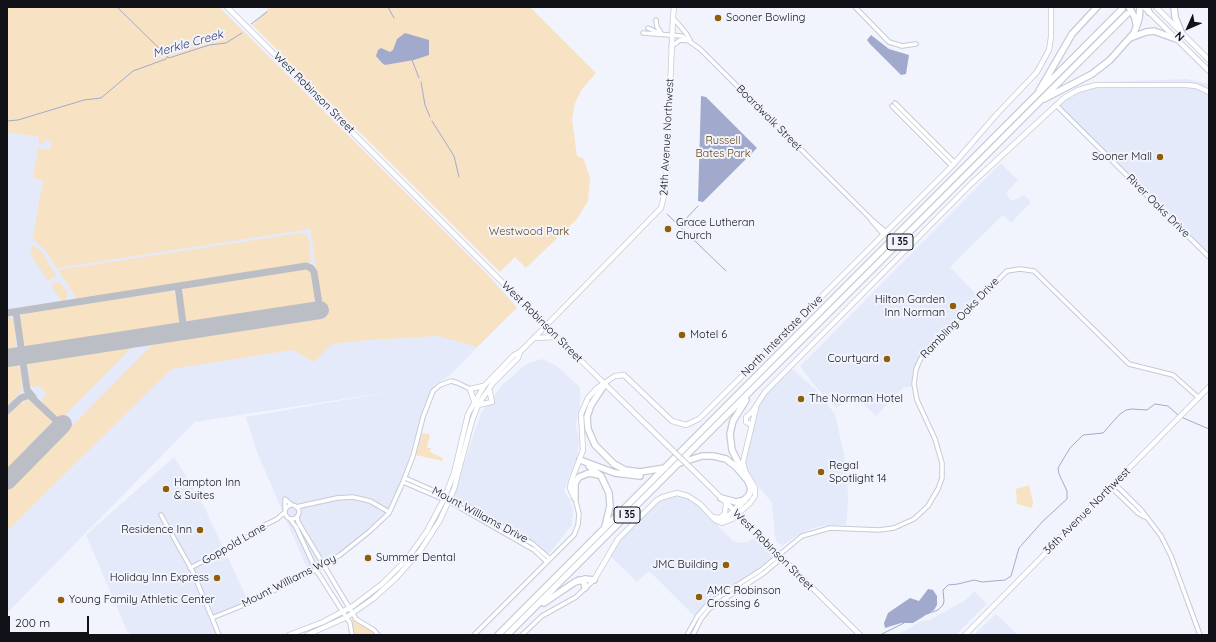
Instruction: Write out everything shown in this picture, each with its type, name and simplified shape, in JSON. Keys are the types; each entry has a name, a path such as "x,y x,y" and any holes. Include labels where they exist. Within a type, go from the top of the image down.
{"highway":[{"path":"1036,96 1072,34 1097,7"},
{"path":"1129,7 1135,18 1136,28"},
{"path":"1040,101 1098,70 1110,60 1130,38 1136,28 1140,7"},
{"path":"1174,7 1175,17 1181,32"},
{"name":"I 35","path":"498,635 1122,9"},
{"name":"I 35","path":"507,635 1127,14"},
{"path":"1130,38 1151,31 1161,32 1176,39"},
{"path":"747,475 733,453 731,428 740,408 760,382"},
{"path":"605,384 591,405 588,417 588,429 594,445 614,464 625,470 640,472 665,468"},
{"path":"678,464 706,456 726,459 736,466 750,483 750,493 736,513"},
{"path":"580,461 608,471 629,476 645,475 665,468"},
{"path":"580,461 601,476 608,489 610,500 605,529"},
{"path":"574,498 575,483 579,477 589,473 601,476"},
{"path":"721,498 736,502 745,500"},
{"path":"530,612 579,580 594,580"},
{"path":"579,580 584,582 585,588"}],"main road":[{"name":"West Robinson Street","path":"227,7 556,337 860,635"},
{"name":"24th Avenue Northwest","path":"288,635 323,622 349,608 382,584 407,558 427,532 447,498 466,422 478,394 499,369 514,355 520,352 661,208 666,187 671,47 674,7"},
{"name":"North Interstate Drive","path":"574,498 570,488 584,446 581,424 583,408 593,392 615,376 627,377 672,422 683,425 694,423 953,164 1042,65 1050,43 1051,7"},
{"path":"1156,7 1209,60"},
{"path":"1147,9 1209,72"},
{"path":"752,425 747,423 746,419 765,392 925,230 1056,105 1073,92 1096,85 1186,85 1196,86 1209,92"},
{"path":"534,338 556,337"},
{"name":"24th Avenue Northwest","path":"307,635 347,617 382,591 405,569 428,540 460,471 472,422 478,405 489,388 518,358 520,352"},
{"path":"492,402 483,397 483,392 499,369"},
{"path":"470,390 484,386"},
{"name":"36th Avenue Northwest","path":"964,635 1209,387"},
{"path":"489,388 492,402"},
{"path":"470,390 478,394 479,398 472,413 472,422"},
{"path":"470,390 474,401"},
{"path":"478,405 492,402"},
{"path":"712,517 719,519 727,518 736,513 752,501 756,492 754,485 744,468 743,459 756,404"},
{"path":"594,580 618,539 659,498 670,494 685,495 697,502 717,522 723,523 730,521 736,513"},
{"path":"719,519 725,513 726,504"}],"street":[{"path":"855,7 889,42 902,46 916,44"},
{"path":"673,17 686,33 690,41"},
{"path":"656,20 656,27 661,34"},
{"path":"648,28 661,34"},
{"name":"Boardwalk Street","path":"644,33 684,36 885,233"},
{"path":"671,47 680,40 690,41"},
{"path":"893,104 953,164"},
{"name":"River Oaks Drive","path":"1056,105 1209,257"},
{"name":"Rambling Oaks Drive","path":"779,556 802,536 814,531 840,527 879,530 894,528 914,519 930,504 940,482 942,463 935,439 917,400 914,384 916,369 922,356 929,348 1004,273 1009,270 1025,269 1034,271 1129,364 1173,375 1199,398"},
{"path":"405,478 423,417 433,391 440,385 450,381 458,383 470,390"},
{"name":"Mount Williams Way","path":"212,618 244,605 316,570 354,545 389,512 405,478"},
{"name":"Mount Williams Drive","path":"405,478 447,498 533,544 550,559"},
{"name":"Mount Williams Drive","path":"403,482 447,498 534,550 547,562"},
{"path":"1112,485 1116,492 1139,514 1145,517 1158,532 1167,547 1200,635"},
{"path":"285,510 294,506 307,506 337,498 353,497 370,501 389,512"},
{"name":"North Interstate Drive","path":"474,635 550,559 576,530 579,514 574,498"},
{"path":"352,635 351,626 347,617 316,570 296,527 285,510 285,499 294,506 298,515 298,522 322,566 352,613 357,620 374,630 378,635"},
{"path":"298,515 307,506"},
{"name":"Goppold Lane","path":"277,519 285,510"},
{"path":"161,515 190,568 219,635"},
{"name":"Goppold Lane","path":"190,568 225,552 263,526 277,519 289,518 298,515"},
{"path":"687,635 697,617 708,604 779,556"},
{"path":"693,635 701,619 709,609 764,573 776,562 779,556"},
{"path":"576,597 594,580"},
{"path":"522,635 542,616 576,597 594,580"}],"shaded area":[{"path":"7,7 220,7 485,271 517,307 449,376 434,385 435,386 431,392 418,425 406,469 387,513 348,547 308,571 256,450 246,417 395,391 195,422 7,613"},
{"name":"Sooner Mall","path":"1187,79 1209,84 1209,255 1056,103 1079,87 1100,82"},
{"path":"1001,163 1018,180 1006,193 1011,201 1024,195 1031,202 1011,223 1003,215 950,267 978,296 918,359 913,372 911,387 904,387 876,416 856,397 836,408 815,386 800,366"},
{"path":"542,359 557,366 580,387 580,408 576,424 579,440 578,454 564,491 570,500 573,510 572,525 548,555 532,542 453,496 481,413 502,385 526,364"},
{"path":"790,367 817,391 835,414 847,468 848,503 846,525 829,525 813,528 798,535 782,546 777,542 775,537 772,503 746,471 743,460 759,400"},
{"path":"174,457 203,504 248,601 214,616 221,635 131,635 127,631 86,535"},
{"path":"677,495 685,497 696,503 733,541 741,543 748,542 755,537 774,557 763,567 706,604 695,617 649,571 637,582 610,556 620,539 656,502 664,498"},
{"path":"974,591 987,604 956,635 897,635 921,621 929,620 966,600"},
{"path":"994,615 997,615 1018,635 974,635"}],"green space":[{"path":"7,7 219,7 486,273 517,308 477,347 438,336 369,340 332,344 314,362 293,350 171,369 7,531 7,491 155,342 326,315 324,303 322,303 310,229 57,268 44,249 35,241 33,237 43,180 33,178 38,148 50,150 51,141 45,140 44,144 39,144 39,137 7,132"},
{"name":"Westwood Park","path":"270,7 530,7 596,73 582,89 575,103 572,119 577,156 584,159 590,178 588,201 577,219 526,268 515,257 500,272 252,25"},
{"path":"301,233 308,236 311,259 310,263 78,300 58,270"},
{"path":"32,245 41,251 56,275 48,281 30,253"},
{"path":"307,269 312,273 316,297 311,305 193,323 185,319 181,294 185,288"},
{"path":"56,282 61,283 68,294 64,302 51,285"},
{"path":"169,290 176,294 178,301 180,320 175,326 27,349 24,343 19,319 23,314"},
{"path":"7,316 11,317 14,321 16,342 15,351 7,352"},
{"path":"134,345 60,420 42,403 46,392 39,386 30,386 28,361"},
{"path":"17,363 21,372 22,390 7,406 7,364"},
{"path":"27,400 36,405 49,418 54,426 7,473 7,416 18,405"},
{"path":"422,433 430,434 427,448 431,448 430,452 441,457 443,459 442,461 416,455"},
{"path":"1029,485 1033,502 1032,508 1017,504 1016,489"},
{"path":"354,618 360,624 370,629 375,635 353,635 350,621"}],"water":[{"path":"405,33 429,40 429,55 414,60 385,65 382,63 376,56 378,50 381,48 390,52 393,50 397,39"},
{"path":"871,35 889,49 909,55 906,74 901,75 870,44 867,40"},
{"name":"Russell Bates Park","path":"701,96 706,97 757,148 703,202 698,201"},
{"path":"928,589 933,590 937,596 937,605 934,610 913,623 901,623 885,628 884,623 888,613 910,598 919,601"}],"waterway":[{"name":"Merkle Creek","path":"117,7 169,58 209,45 226,43 242,33"},
{"path":"388,7 394,18"},
{"name":"Merkle Creek","path":"251,24 267,12"},
{"name":"Merkle Creek","path":"7,121 18,120 84,100 101,98 133,71 166,59 168,56"},
{"path":"412,60 419,78"},
{"path":"421,82 425,105 430,117"},
{"path":"432,121 454,156 459,177"},
{"path":"680,225 698,206"},
{"path":"667,214 726,271"},
{"path":"927,614 938,610 943,605 943,590 948,585 974,580 982,582 1005,580 1011,576 1019,548 1043,521 1067,499 1067,491 1059,474 1058,468 1070,448 1083,435 1103,433 1119,415 1126,410 1147,410 1155,404 1168,406 1178,415"},
{"path":"1181,417 1209,429"},
{"path":"880,635 904,623"}],"taxiway":[{"path":"7,313 306,266 311,268 314,272 320,310"},
{"path":"178,286 184,331"},
{"path":"16,312 27,390 33,397"},
{"path":"7,411 21,398 29,395 61,425 61,427"}],"runway":[{"path":"7,358 320,310"},
{"path":"7,481 63,424"}],"place":[{"name":"Sooner Bowling","path":"718,18"},
{"name":"Sooner Mall","path":"1160,157"},
{"name":"Grace Lutheran Church","path":"668,229"},
{"name":"Hilton Garden Inn Norman","path":"953,306"},
{"name":"Motel 6","path":"682,335"},
{"name":"Courtyard","path":"887,359"},
{"name":"The Norman Hotel","path":"801,399"},
{"name":"Regal Spotlight 14","path":"821,472"},
{"name":"Hampton Inn & Suites","path":"166,489"},
{"name":"Residence Inn","path":"200,530"},
{"name":"Summer Dental","path":"368,558"},
{"name":"JMC Building","path":"726,565"},
{"name":"Holiday Inn Express","path":"217,578"},
{"name":"AMC Robinson Crossing 6","path":"699,597"},
{"name":"Young Family Athletic Center","path":"61,600"}]}
